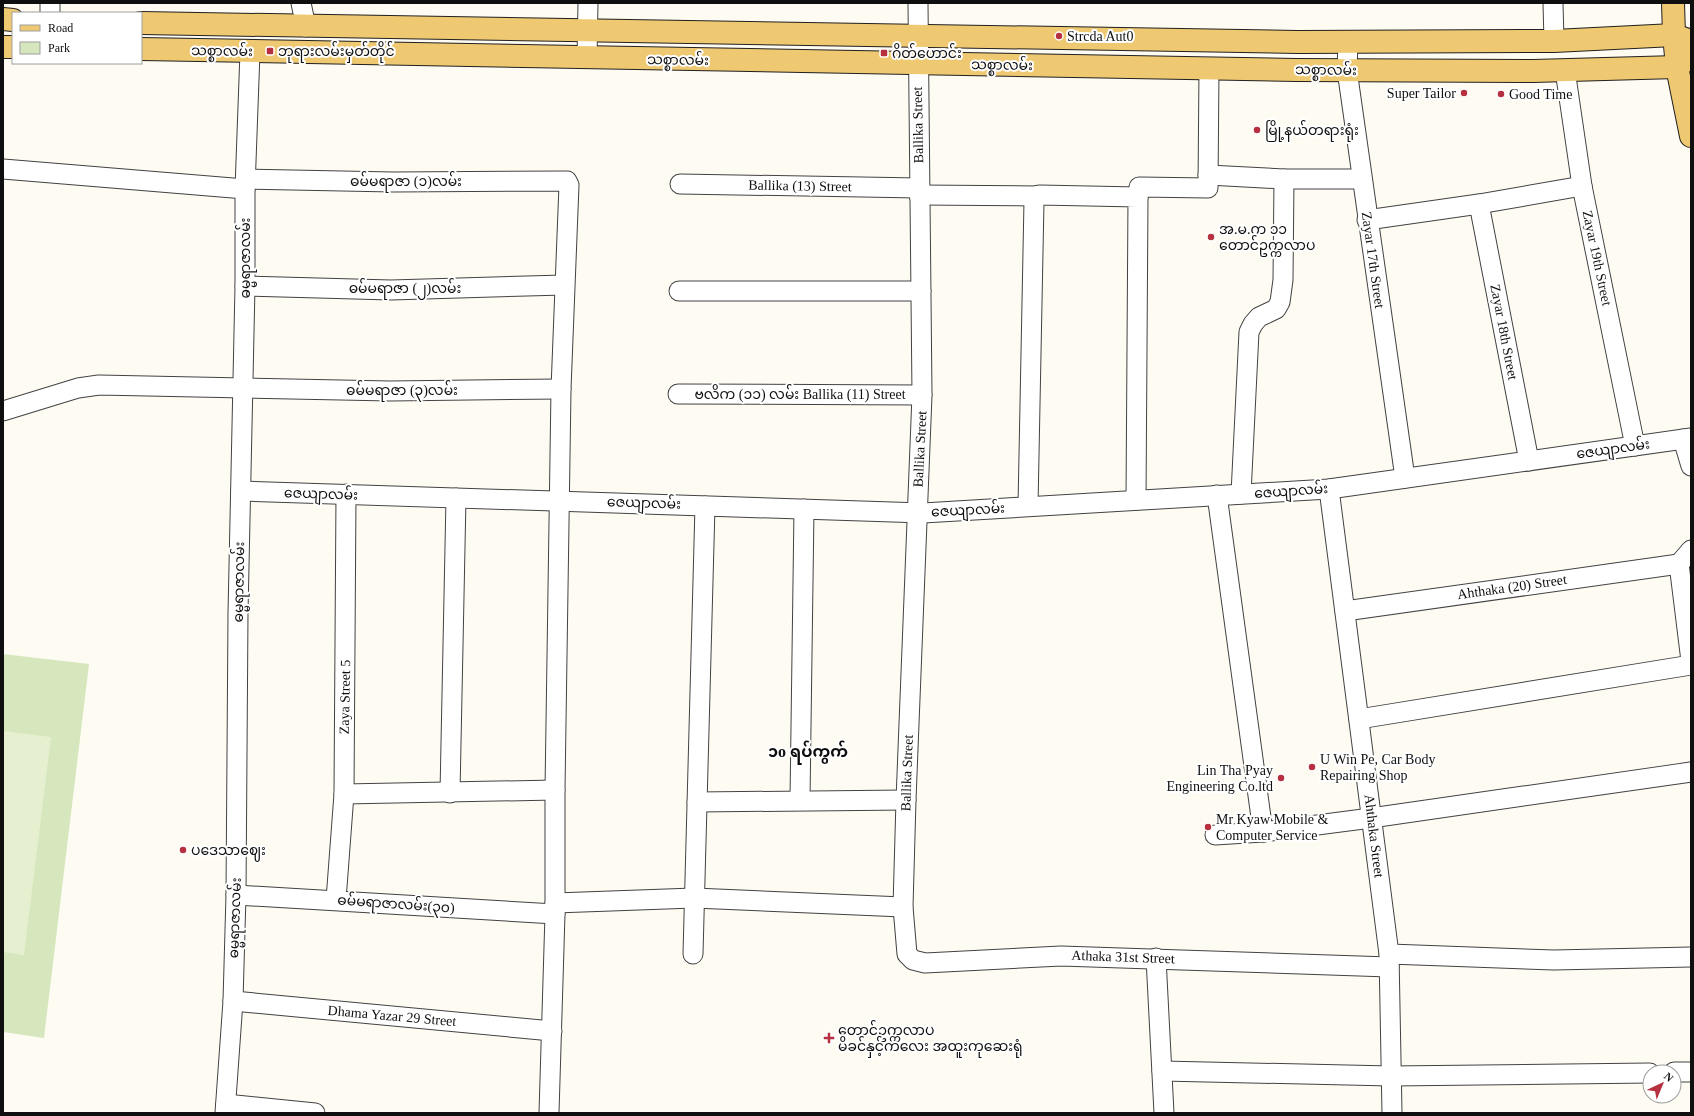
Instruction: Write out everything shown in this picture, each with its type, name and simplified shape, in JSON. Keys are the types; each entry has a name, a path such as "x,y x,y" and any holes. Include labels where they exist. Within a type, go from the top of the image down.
{"main road":[{"path":"1673,3 1682,38 1691,136"},
{"name":"သစ္စာလမ်း","path":"142,23 306,27 918,35 1248,42 1554,41 1682,38"},
{"path":"1248,42 1248,69"},
{"name":"သစ္စာလမ်း","path":"142,50 1347,70 1533,71 1684,61"}],"street":[{"path":"301,3 306,27"},
{"path":"587,58 586,30 588,3"},
{"name":"Ballika Street","path":"903,907 922,395 918,3"},
{"path":"1553,3 1554,41"},
{"name":"Zayar 17th Street","path":"1348,42 1347,70 1367,220 1405,478"},
{"name":"ဓမ္မရာဇာလမ်း","path":"225,1108 233,1001 236,895 238,628 245,286 245,184 250,52"},
{"path":"1136,500 1139,187 1208,188 1209,68"},
{"name":"Zayar 19th Street","path":"1565,70 1582,186 1635,446"},
{"name":"ဓမ်မရာဇာ (၁)လမ်း","path":"3,169 245,184 567,181 569,185 564,285"},
{"path":"1208,175 1284,179 1362,179"},
{"path":"1241,494 1249,332 1259,317 1276,309 1280,302 1283,280 1284,179"},
{"name":"Ballika (13) Street","path":"680,184 1036,196 1138,197"},
{"path":"1367,220 1478,204 1582,186"},
{"path":"1028,506 1034,201 1036,196"},
{"name":"Zayar 18th Street","path":"1478,204 1529,461"},
{"path":"549,1113 555,908 555,790 564,285"},
{"name":"ဓမ်မရာဇာ (၂)လမ်း","path":"245,286 391,290 564,285"},
{"path":"679,291 921,291"},
{"name":"ဓမ်မရာဇာ (၃)လမ်း","path":"3,411 78,388 99,385 390,391 561,389"},
{"name":"ဗလိက (၁၁) လမ်း Ballika (11) Street","path":"678,394 922,395"},
{"path":"1687,438 1691,466"},
{"name":"ဇေယျာလမ်း","path":"241,491 924,512 1329,489 1687,438"},
{"name":"Ahthaka Street","path":"1329,489 1389,961 1392,1113"},
{"name":"Zaya Street 5","path":"336,900 344,794 346,494"},
{"path":"1216,495 1263,832"},
{"path":"450,793 456,498"},
{"path":"693,954 705,506"},
{"path":"800,800 804,509"},
{"path":"1685,557 1691,661"},
{"name":"Ahthaka (20) Street","path":"1345,611 1685,557"},
{"path":"1359,719 1691,665"},
{"path":"1215,835 1263,832 1371,818 1691,772"},
{"path":"344,794 555,790"},
{"path":"697,802 906,800"},
{"name":"ဓမ်မရာဇာလမ်း(၃၀)","path":"236,895 555,908 694,898 903,907"},
{"name":"Athaka 31st Street","path":"903,907 907,954 913,960 925,963 1061,956 1389,961 1691,957"},
{"path":"1156,958 1164,1113"},
{"name":"Dhama Yazar 29 Street","path":"233,1001 552,1031"},
{"path":"1162,1071 1391,1076 1642,1073"},
{"path":"225,1108 315,1113"}],"green space":[{"path":"3,654 89,664 44,1038 3,1032"},
{"path":"3,731 51,737 24,955 3,952"}],"place":[{"name":"Strcda Aut0","path":"1059,36"},
{"name":"ဘုရားလမ်းမှတ်တိုင်","path":"270,51"},
{"name":"ဂိတ်ဟောင်း","path":"884,53"},
{"name":"Super Tailor","path":"1464,93"},
{"name":"Good Time","path":"1501,94"},
{"name":"မြို့နယ်တရားရုံး","path":"1257,130"},
{"name":"အ.မ.က ၁၁ တောင်ဥက္ကလာပ","path":"1211,237"},
{"name":"U Win Pe, Car Body Repairing Shop","path":"1312,767"},
{"name":"Lin Tha Pyay Engineering Co.ltd","path":"1281,778"},
{"name":"Mr Kyaw Mobile & Computer Service","path":"1208,827"},
{"name":"ပဒေသာဈေး","path":"183,850"},
{"name":"တောင်ဥက္ကလာပ မိခင်နှင့်ကလေး အထူးကုဆေးရုံ","path":"829,1038"}],"district":[{"name":"၁o ရပ်ကွက်","path":"808,751"}]}
